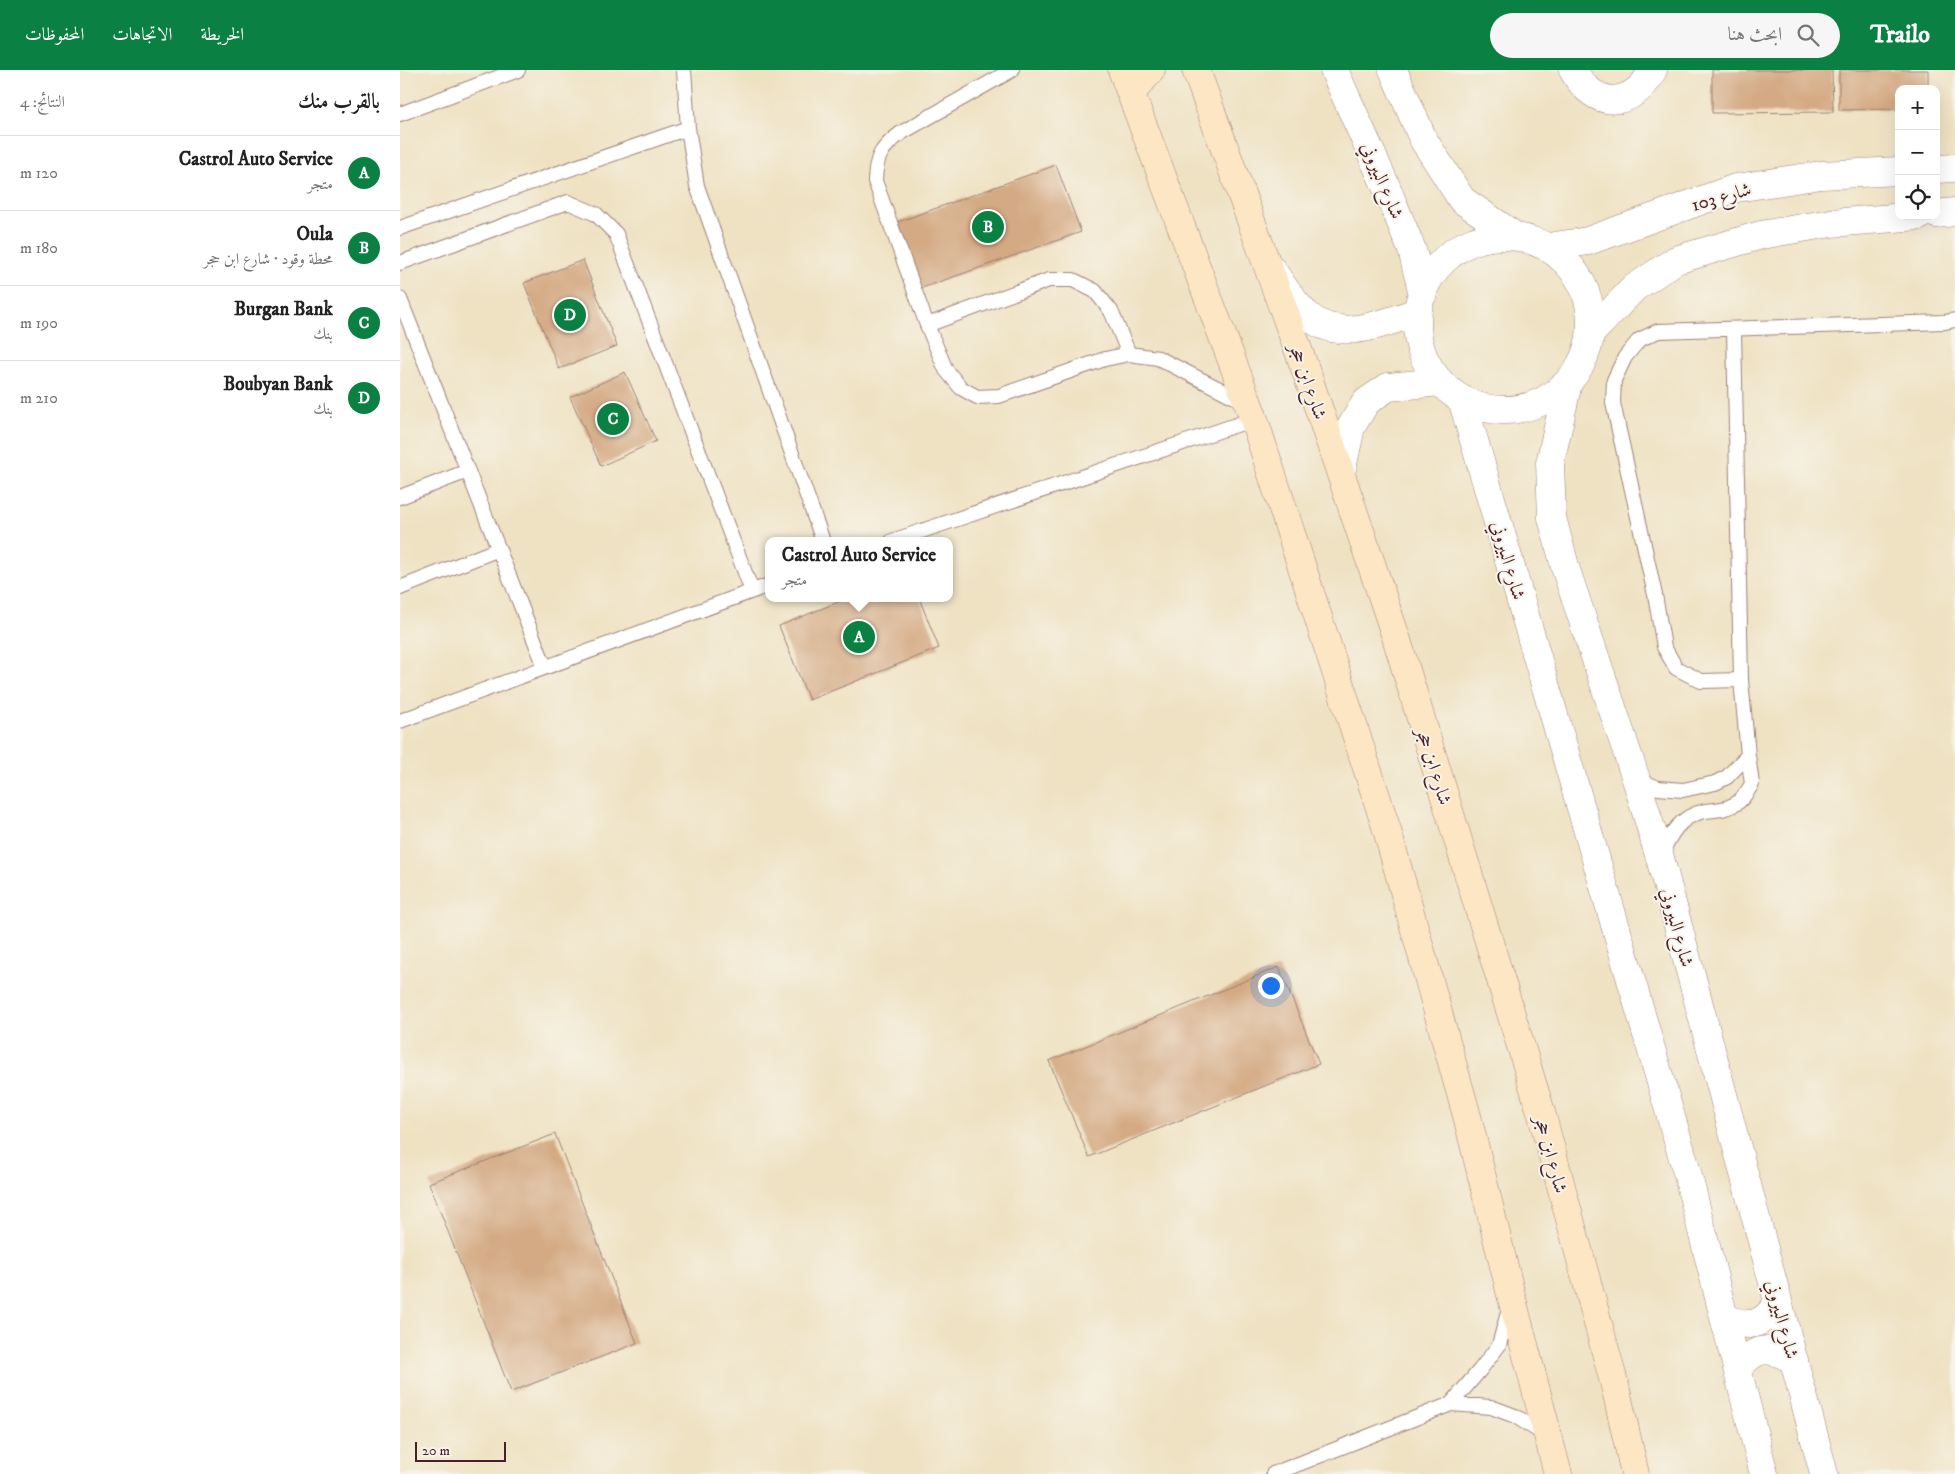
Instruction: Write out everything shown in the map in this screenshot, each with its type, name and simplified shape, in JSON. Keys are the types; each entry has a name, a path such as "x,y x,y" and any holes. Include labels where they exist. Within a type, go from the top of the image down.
{"main road":[{"path":"1150,70 1127,81 1252,411 1387,830 1467,1116 1558,1474"},
{"name":"شارع ابن حجر","path":"1195,71 1268,265 1342,473 1396,637 1541,1112 1616,1390 1635,1474"}],"street":[{"name":"شارع البيروني","path":"1334,70 1412,250 1420,303"},
{"path":"1392,70 1423,139 1462,200 1515,236 1548,247 1573,270 1588,300 1591,333 1583,360 1568,383 1545,400 1517,409 1489,408 1462,399 1440,382 1426,362 1418,337 1420,303 1428,279 1450,253 1481,238 1515,236"},
{"path":"1573,70 1580,83 1588,92 1610,100 1635,94 1647,82 1653,70"},
{"path":"1940,169 1955,168"},
{"name":"شارع 103","path":"1548,247 1588,241 1736,188 1821,175 1895,171"},
{"path":"1940,214 1955,212"},
{"path":"1591,333 1634,288 1676,260 1770,234 1831,223 1895,218"},
{"path":"1268,265 1305,313 1324,328 1340,330 1375,326 1420,303"},
{"path":"1342,473 1351,427 1366,402 1388,387 1440,382"},
{"name":"شارع البيروني","path":"1568,383 1550,463 1552,518 1566,570 1636,779 1660,858 1824,1474"},
{"name":"شارع البيروني","path":"1462,399 1686,1172 1764,1474"},
{"path":"1724,1318 1745,1325 1753,1324 1760,1322 1766,1317 1778,1303"},
{"path":"1737,1368 1750,1355 1764,1350 1782,1354 1794,1360"}],"lane":[{"path":"400,114 518,70"},
{"path":"684,70 688,128 697,186 822,537"},
{"path":"1012,70 886,144 875,164 875,181 927,325 946,370 961,388 977,397 999,396 1105,359 1129,354 1158,358 1252,411"},
{"path":"400,228 688,128"},
{"path":"400,263 568,202 596,214 616,234 752,591"},
{"path":"927,325 1049,280 1073,280 1096,291 1111,310 1129,354"},
{"path":"400,299 545,667"},
{"path":"1741,680 1701,681 1676,668 1664,646 1655,594 1614,403 1614,380 1625,357 1639,340 1658,332 1945,322 1955,320"},
{"path":"1660,858 1669,836 1679,823 1695,813 1732,806 1742,798 1752,784 1741,680 1734,330"},
{"path":"903,537 1252,411"},
{"path":"400,497 468,471"},
{"path":"400,588 499,549"},
{"path":"400,721 765,586"},
{"path":"1636,779 1658,788 1683,790 1707,785 1727,777 1748,755"},
{"path":"1450,1404 1499,1345 1512,1299"},
{"path":"1273,1474 1450,1404 1491,1407 1515,1416 1549,1438"}],"building":[{"path":"1712,70 1832,70 1833,112 1712,113"},
{"path":"1839,70 1928,70 1928,85 1895,85 1895,109 1839,110"},
{"path":"1056,165 1081,232 919,289 895,223"},
{"path":"583,260 617,346 559,369 524,283"},
{"path":"625,372 656,441 601,466 570,397"},
{"path":"838,602 921,602 939,648 809,700 779,626"},
{"path":"1279,967 1319,1064 1089,1157 1049,1061"},
{"path":"555,1134 637,1343 511,1392 429,1183"}],"place":[{"name":"Oula","path":"988,227"},
{"name":"Boubyan Bank","path":"570,315"},
{"name":"Burgan Bank","path":"613,419"},
{"name":"Castrol Auto Service","path":"859,637"}]}
